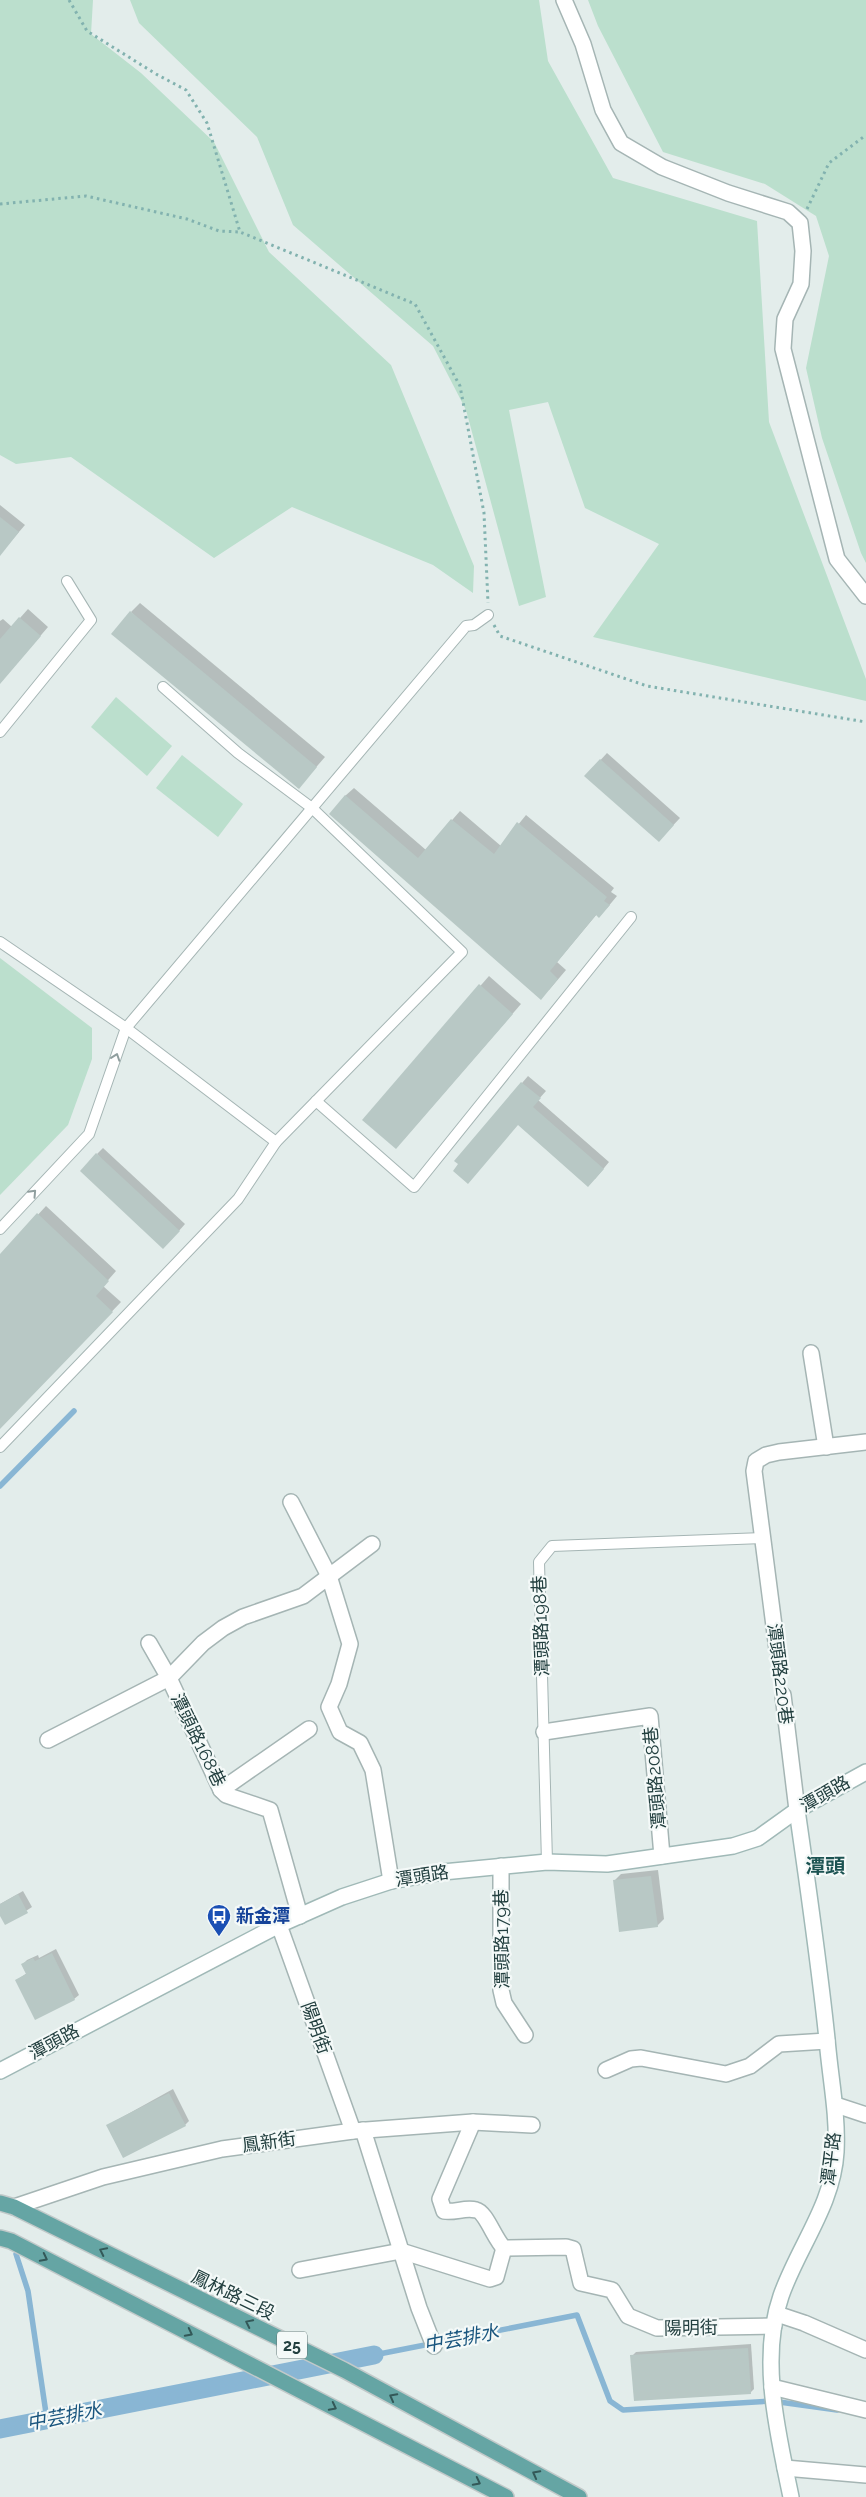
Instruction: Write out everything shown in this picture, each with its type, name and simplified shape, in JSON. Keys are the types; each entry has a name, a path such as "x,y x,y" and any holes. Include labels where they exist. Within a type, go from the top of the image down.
{"main road":[{"name":"鳳林路三段","path":"7,2205 344,2370 579,2497"},
{"name":"25","path":"0,2238 20,2245 506,2497"}],"street":[{"path":"564,0 583,44 603,110 621,143 662,167 788,212 800,223 803,252 801,284 785,319 783,349 837,559 866,596"},
{"path":"811,1353 826,1447 866,1442"},
{"name":"潭頭路220巷","path":"777,1649 754,1471 756,1462 766,1455 826,1447"},
{"path":"291,1502 329,1576 350,1644 339,1684 329,1708 340,1732 360,1743 373,1770 391,1880"},
{"name":"潭頭路168巷","path":"48,1740 168,1678 203,1643 223,1628 243,1617 303,1596 372,1544"},
{"name":"潭頭路168巷","path":"149,1642 168,1678 220,1790 226,1795 270,1810 300,1916"},
{"name":"潭頭路220巷","path":"783,1695 797,1810"},
{"name":"潭頭路208巷","path":"544,1732 650,1716 662,1856"},
{"path":"220,1790 309,1729"},
{"name":"潭頭路","path":"0,2071 279,1925 342,1897 391,1880 443,1872 548,1862 607,1864 734,1846 758,1838 797,1810 866,1772"},
{"name":"潭平路","path":"791,2497 772,2387 771,2344 781,2296 827,2196 836,2153 836,2105 817,1947 797,1810"},
{"name":"潭頭路179巷","path":"501,1866 501,1990 504,2003 525,2035"},
{"name":"陽明街","path":"279,1925 358,2130 419,2308 434,2346"},
{"path":"606,2070 631,2059 641,2058 726,2074 750,2066 779,2044 827,2041"},
{"path":"836,2105 866,2115"},
{"path":"300,2270 401,2251 490,2279 496,2277 504,2248 498,2243 482,2213 475,2209 452,2213 444,2211 441,2206 440,2199 473,2122"},
{"name":"鳳新街","path":"7,2205 103,2177 222,2148 358,2130 473,2122 532,2125"},
{"name":"陽明街","path":"504,2248 566,2247 573,2250 581,2283 612,2290 628,2316 657,2328 775,2320"},
{"path":"775,2320 804,2323 866,2350"},
{"path":"772,2387 866,2410"},
{"path":"785,2468 866,2475"}],"lane":[{"path":"0,732 91,620 67,581"},
{"path":"0,1229 89,1134 126,1028 466,626 474,625 488,616"},
{"path":"0,1447 238,1199 276,1142 462,952 312,808 238,753 163,687"},
{"path":"316,1101 414,1187 631,917"},
{"path":"0,942 126,1028 276,1142"},
{"name":"潭頭路198巷","path":"548,1862 539,1562 552,1546 763,1538"}],"path":[{"path":"69,0 87,31 156,74 186,90 206,124 240,232"},
{"path":"800,223 829,163 866,134"},
{"path":"0,204 86,196 187,219 219,231 240,232 415,304 460,386 484,513 488,616 500,636 646,686 866,722"},
{"name":"潭頭路220巷","path":"777,1649 783,1695"}],"green space":[{"path":"0,0 93,0 91,34 141,73 214,142 269,252 391,365 474,566 473,593 433,565 292,507 214,558 71,457 16,464 0,455"},
{"path":"130,0 539,0 548,61 613,178 757,221 769,422 866,679 866,701 593,637 659,544 585,508 548,402 509,410 546,597 519,606 466,410 433,346 293,225 257,137 139,23"},
{"path":"588,0 866,0 866,563 822,438 806,368 829,256 816,216 765,184 663,152 598,26"},
{"path":"116,697 172,746 147,776 91,727"},
{"path":"182,755 243,804 218,837 156,788"},
{"path":"0,958 92,1028 92,1059 68,1125 0,1195"}],"building":[{"path":"0,517 19,532 0,556"},
{"path":"130,611 317,767 299,789 111,634"},
{"path":"19,617 41,636 0,684 0,639"},
{"path":"600,759 674,825 659,842 584,776"},
{"path":"345,795 418,858 451,819 494,854 517,822 607,897 604,901 610,905 599,918 596,915 550,971 558,979 541,1000 329,814"},
{"path":"479,984 513,1014 396,1149 362,1120"},
{"path":"521,1082 541,1098 533,1107 604,1169 588,1187 518,1125 468,1184 453,1171 458,1164 454,1161"},
{"path":"96,1153 180,1231 163,1249 80,1171"},
{"path":"37,1213 109,1281 96,1296 113,1312 0,1429 0,1254"},
{"path":"651,1876 658,1927 619,1932 613,1880"},
{"path":"18,1894 28,1913 5,1925 0,1916 0,1904"},
{"path":"52,1953 75,2000 35,2020 15,1980 26,1974 21,1964 33,1958 35,1961"},
{"path":"169,2093 186,2126 123,2158 106,2125"},
{"path":"748,2348 751,2394 634,2401 630,2355"}],"waterway":[{"path":"0,1486 74,1411"},
{"path":"16,2254 28,2291 47,2420"},
{"name":"中芸排水","path":"374,2355 577,2315 610,2401 623,2410 772,2401 837,2410"},
{"name":"中芸排水","path":"0,2429 374,2355"}],"place":[{"name":"新金潭","path":"219,1937"}],"district":[{"name":"潭頭","path":"825,1866"}]}
